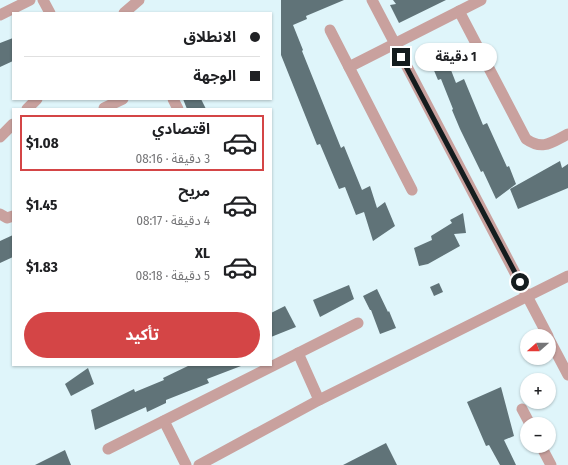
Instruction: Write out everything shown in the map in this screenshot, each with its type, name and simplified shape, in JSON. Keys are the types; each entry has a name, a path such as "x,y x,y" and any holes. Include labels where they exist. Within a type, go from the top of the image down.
{"street":[{"path":"0,15 30,0"},
{"path":"43,0 49,12"},
{"path":"125,12 138,0"},
{"path":"372,0 544,329"},
{"path":"349,67 481,0"},
{"path":"460,11 526,139 539,146 568,134"},
{"path":"330,30 412,190"},
{"path":"28,108 35,100"},
{"path":"103,105 119,100"},
{"path":"0,137 12,125"},
{"path":"0,214 7,218 12,216"},
{"path":"199,465 319,400 568,276"},
{"path":"108,449 358,323"},
{"path":"556,352 568,375"},
{"path":"298,353 319,400"},
{"path":"522,409 526,417"},
{"path":"164,421 186,465"},
{"path":"545,453 551,465"}],"building":[{"path":"281,0 344,0 306,16 307,19 293,25 341,148 344,146 362,190 370,186 377,208 385,202 395,226 373,241 364,212 356,215 345,187 339,189 320,144 317,145 281,55"},
{"path":"393,0 446,0 399,23 390,5 396,4"},
{"path":"12,38 12,61 0,67 0,43"},
{"path":"452,43 457,55 454,56 457,61 449,65 456,83 464,79 483,125 487,123 507,167 509,166 516,184 496,199 483,171 481,172 460,129 441,79 438,80 430,61 437,58 434,51"},
{"path":"183,100 202,100 206,108 187,108"},
{"path":"560,161 562,168 568,164 568,188 518,209 510,189"},
{"path":"463,213 466,233 454,234 460,246 428,264 419,266 414,248 432,240 431,236 452,223 450,220"},
{"path":"12,235 12,257 0,263 0,241"},
{"path":"439,283 443,292 434,296 430,287"},
{"path":"349,285 354,299 320,317 313,300"},
{"path":"377,289 396,328 380,334 371,310 363,296"},
{"path":"285,306 296,327 272,337 272,312"},
{"path":"188,366 241,366 207,379 209,383 166,400 166,403 147,412 146,407 95,430 91,410 134,389 135,392 164,380 163,378"},
{"path":"88,368 94,384 71,396 65,384"},
{"path":"501,387 514,436 504,440 516,465 500,465 489,445 486,446 467,402"},
{"path":"386,443 397,465 343,465"},
{"path":"65,450 71,465 35,465"}],"route":[{"path":"401,57 520,282"}]}
